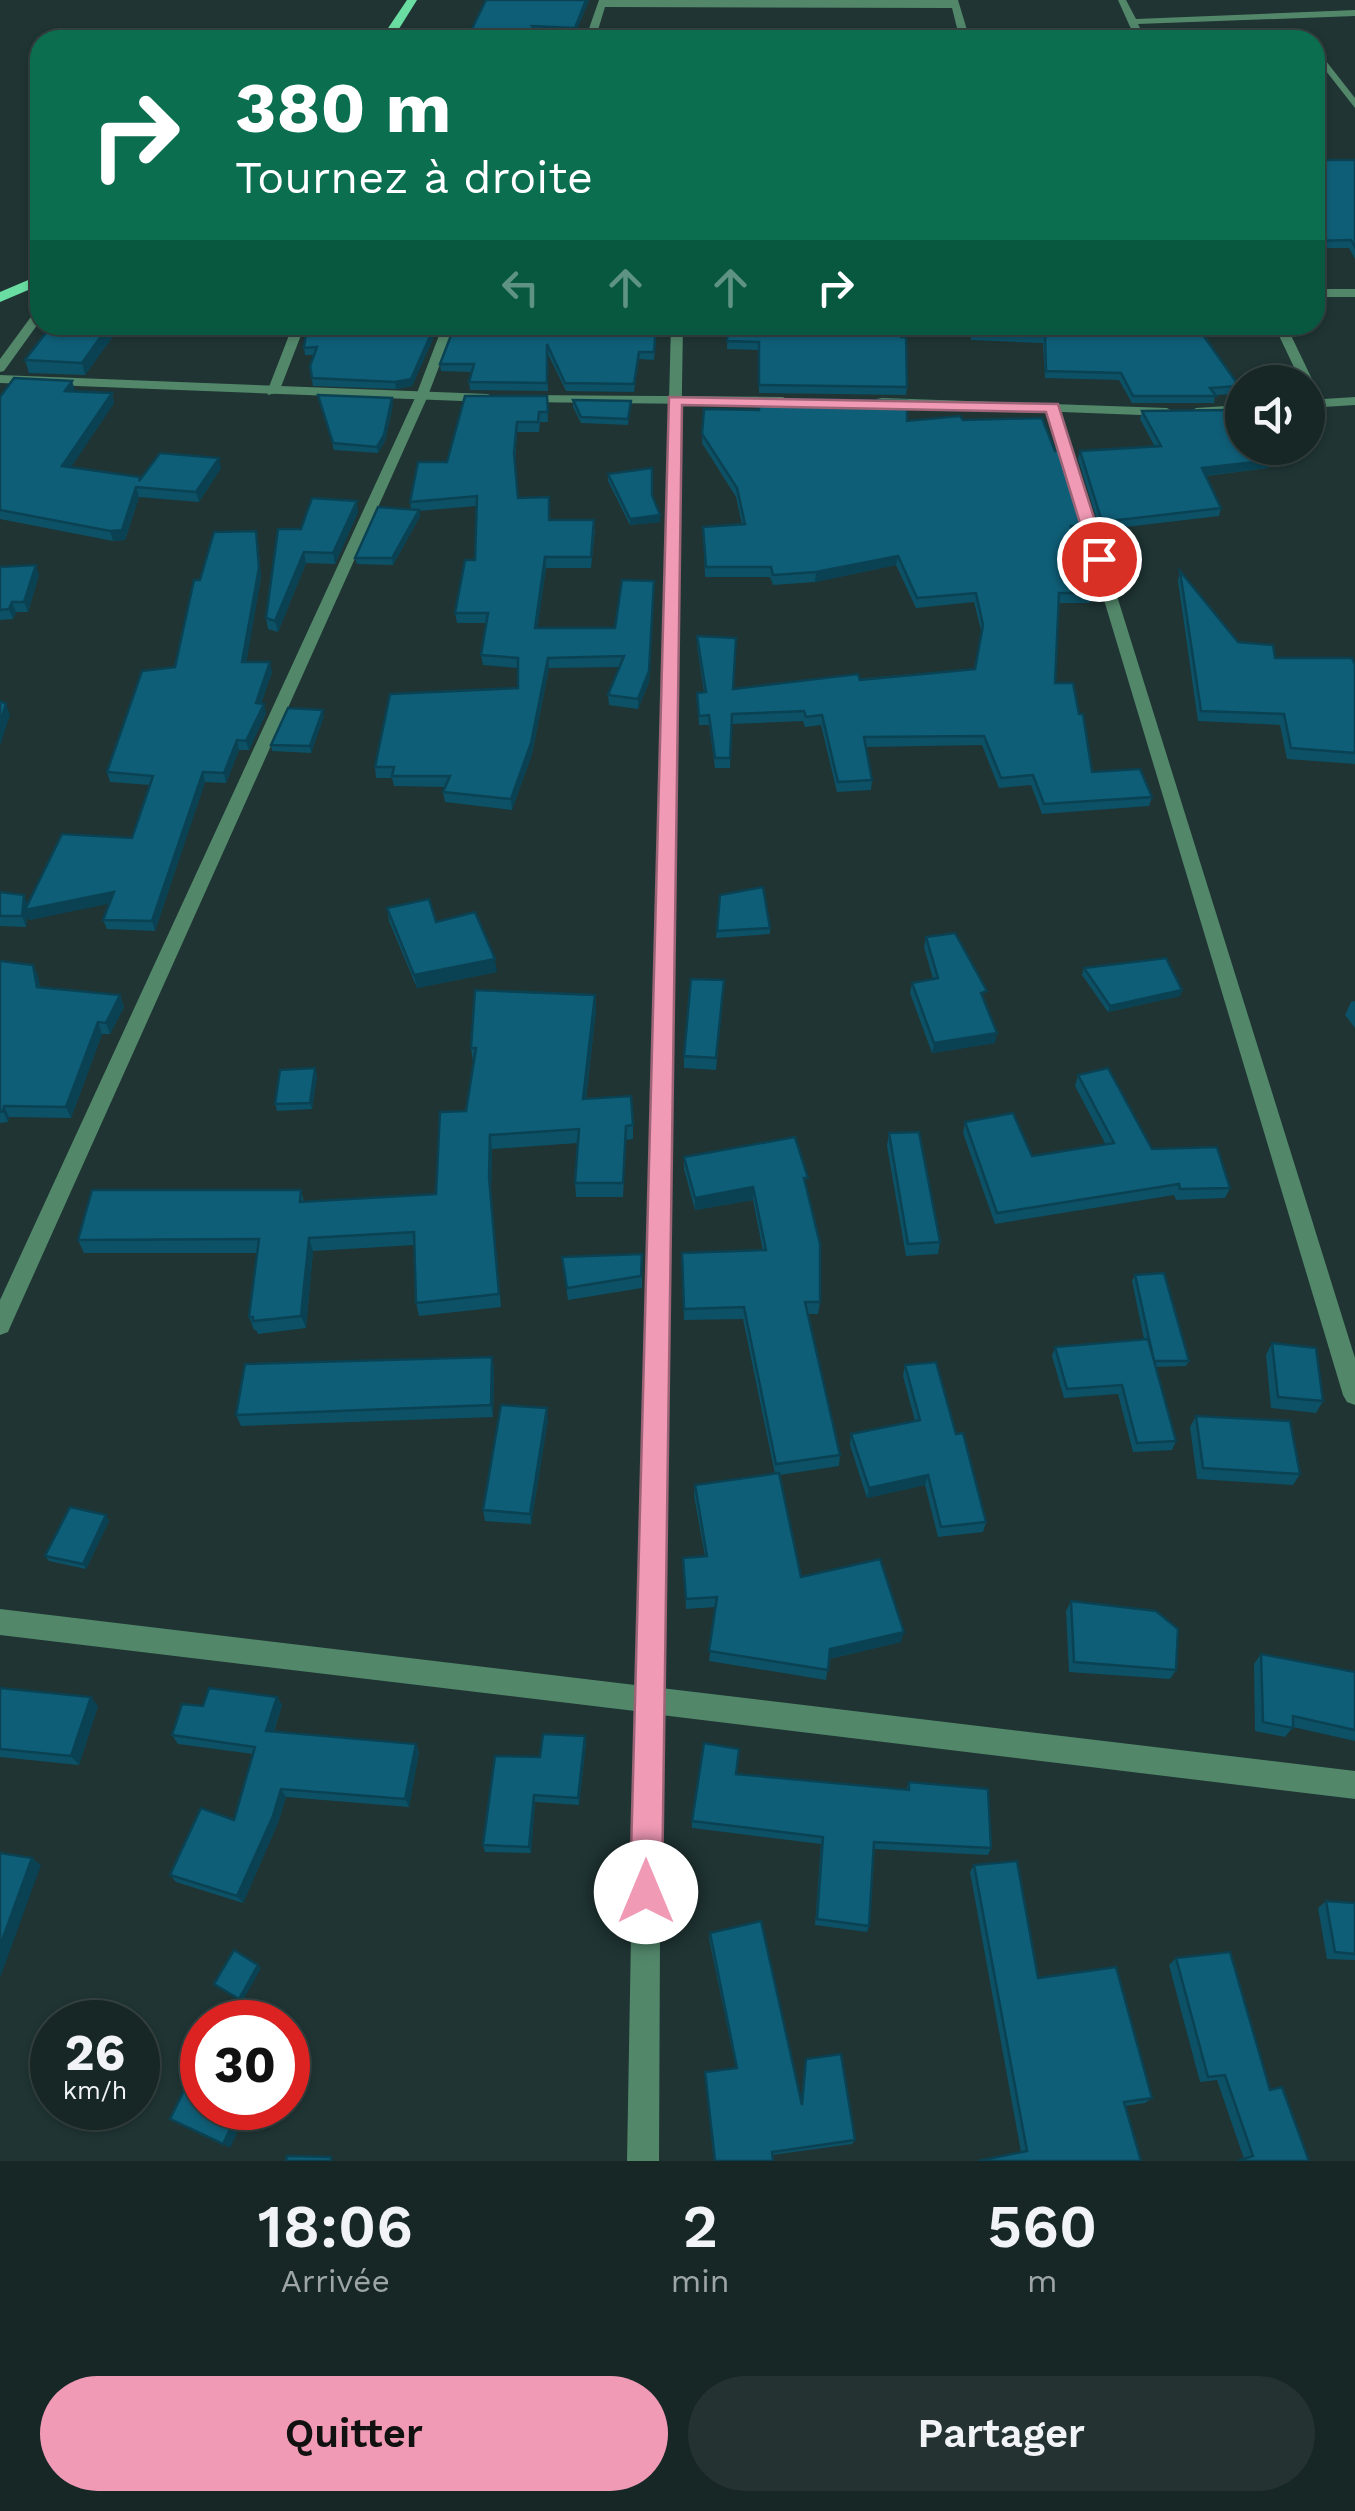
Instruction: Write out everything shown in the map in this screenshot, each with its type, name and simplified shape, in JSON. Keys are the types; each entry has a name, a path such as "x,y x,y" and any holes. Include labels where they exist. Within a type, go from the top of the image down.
{"main road":[{"path":"392,30 412,0"},
{"path":"0,298 30,284"}],"street":[{"path":"1122,0 1136,30"},
{"path":"593,30 602,2 954,2 961,30"},
{"path":"1132,22 1355,13"},
{"path":"1291,15 1300,28"},
{"path":"1325,64 1355,105"},
{"path":"1325,294 1355,293"},
{"path":"0,368 30,328"},
{"path":"273,392 295,335"},
{"path":"0,1325 421,398 445,335"},
{"path":"644,2161 648,1700 677,335"},
{"path":"1284,335 1297,365"},
{"path":"0,379 421,398 791,401"},
{"path":"1325,403 1355,401"},
{"path":"869,402 1178,413 1225,409"},
{"path":"1052,407 1355,1395"},
{"path":"0,1622 1355,1785"}],"building":[{"path":"486,0 586,0 575,28 471,30"},
{"path":"1325,160 1355,160 1355,247 1351,240 1325,241"},
{"path":"44,335 102,335 82,363 25,360"},
{"path":"306,335 431,335 411,379 395,382 312,378 310,366 317,347 304,348"},
{"path":"451,335 655,335 654,352 639,352 634,384 565,383 547,344 547,383 469,382 474,364 440,364"},
{"path":"727,335 901,335 906,337 907,387 759,385 759,342 727,341"},
{"path":"1045,335 1203,335 1225,366 1225,387 1210,388 1216,396 1133,396 1121,373 1046,371"},
{"path":"14,378 72,381 65,391 112,393 62,466 140,477 139,481 160,453 219,458 196,492 136,487 122,530 0,510 0,397"},
{"path":"318,395 392,398 384,435 377,447 333,443"},
{"path":"465,396 547,396 548,412 539,412 538,422 517,422 514,453 518,498 549,497 549,520 594,520 591,557 545,557 535,628 615,628 622,580 654,581 649,671 638,699 608,695 624,656 548,658 531,743 511,799 443,792 450,776 392,776 394,767 375,767 390,694 518,688 518,658 481,655 488,613 455,613 465,560 475,560 477,496 410,502 418,462 447,462"},
{"path":"759,399 907,401 907,421 960,416 963,420 1042,418 1055,451 1060,450 1083,526 1071,526 1092,593 1059,593 1055,683 1073,683 1079,714 1083,714 1092,772 1140,769 1152,797 1044,804 1033,775 1001,778 984,736 864,737 872,780 838,782 822,715 806,717 804,711 732,714 730,758 715,758 709,715 699,716 697,693 706,692 697,636 736,638 733,689 858,674 860,680 975,669 983,625 976,593 917,598 898,556 816,572 773,575 771,567 706,567 703,527 745,524 737,488 702,434 704,409 759,410"},
{"path":"573,400 631,401 628,419 581,417"},
{"path":"1225,410 1228,465 1202,468 1221,508 1102,522 1080,451 1161,446 1142,411"},
{"path":"652,468 652,495 660,515 630,519 608,474"},
{"path":"312,498 357,501 333,553 304,552 275,621 266,618 278,529 301,529"},
{"path":"378,507 419,510 392,558 355,558"},
{"path":"256,531 259,568 242,662 270,662 256,703 264,704 246,741 237,740 224,773 203,772 152,921 103,920 114,892 25,910 62,834 132,838 153,776 107,772 142,671 175,667 194,580 200,580 214,532"},
{"path":"36,565 24,602 12,602 9,609 0,610 0,567"},
{"path":"1180,571 1238,642 1273,645 1275,658 1352,658 1355,753 1291,748 1284,714 1201,711"},
{"path":"0,701 6,704 0,723"},
{"path":"288,708 323,710 310,746 271,745"},
{"path":"763,887 770,928 717,931 720,895"},
{"path":"0,892 24,895 22,916 0,916"},
{"path":"429,899 436,922 475,912 495,959 414,975 387,908"},
{"path":"955,933 987,991 981,993 997,1033 934,1043 912,983 938,978 926,937"},
{"path":"1166,958 1182,990 1110,1006 1084,968"},
{"path":"0,961 33,965 37,987 120,995 106,1023 98,1022 66,1107 4,1106 0,1112"},
{"path":"691,979 724,980 716,1058 684,1056"},
{"path":"475,990 595,995 583,1099 631,1096 633,1125 626,1126 623,1183 575,1183 579,1129 490,1135 489,1177 499,1294 416,1303 414,1232 309,1238 301,1316 253,1321 249,1317 259,1239 78,1240 92,1190 301,1190 300,1202 436,1194 440,1112 466,1111 476,1048 471,1048"},
{"path":"315,1068 310,1103 275,1104 280,1070"},
{"path":"1108,1068 1152,1149 1217,1147 1230,1188 1180,1189 1179,1184 997,1213 965,1122 1013,1113 1032,1156 1114,1143 1078,1075"},
{"path":"919,1132 940,1242 908,1244 889,1133"},
{"path":"795,1137 808,1178 804,1178 820,1244 820,1302 805,1302 840,1455 776,1464 744,1307 684,1309 682,1253 766,1250 753,1187 695,1198 684,1157"},
{"path":"642,1254 641,1276 567,1288 562,1257"},
{"path":"1164,1273 1189,1361 1154,1361 1135,1275"},
{"path":"1148,1339 1176,1441 1137,1443 1122,1385 1067,1389 1055,1347"},
{"path":"1272,1343 1316,1348 1323,1401 1278,1397"},
{"path":"492,1357 491,1405 236,1415 245,1364"},
{"path":"936,1362 956,1434 963,1433 986,1522 941,1527 928,1475 869,1488 851,1434 920,1420 905,1365"},
{"path":"501,1405 547,1408 530,1514 483,1510"},
{"path":"1196,1416 1290,1421 1300,1474 1203,1468"},
{"path":"779,1473 801,1577 880,1559 904,1632 830,1649 828,1670 709,1651 717,1597 686,1599 683,1558 707,1556 695,1485"},
{"path":"70,1507 106,1515 83,1564 45,1556"},
{"path":"1071,1601 1156,1611 1178,1629 1176,1670 1074,1662"},
{"path":"1261,1654 1355,1672 1355,1730 1293,1716 1293,1728 1263,1722"},
{"path":"0,1688 91,1697 71,1756 0,1749"},
{"path":"209,1688 277,1697 266,1731 416,1744 405,1799 281,1789 237,1896 170,1875 201,1808 234,1820 255,1747 172,1735 182,1704 203,1706"},
{"path":"543,1734 585,1736 578,1798 534,1795 529,1847 483,1845 495,1756 540,1757"},
{"path":"704,1743 739,1749 736,1774 909,1790 909,1782 988,1789 991,1848 874,1842 869,1926 817,1919 823,1837 692,1821"},
{"path":"0,1853 32,1858 0,1946"},
{"path":"1017,1861 1038,1978 1116,1967 1152,2098 1124,2102 1141,2161 978,2161 1027,2151 974,1865"},
{"path":"1326,1901 1355,1903 1355,1954 1335,1952"},
{"path":"761,1921 802,2105 806,2059 841,2054 855,2140 772,2152 773,2161 715,2161 705,2072 737,2068 710,1933"},
{"path":"234,1950 258,1965 239,1999 214,1984"},
{"path":"1230,1952 1270,2090 1282,2087 1309,2161 1238,2161 1253,2156 1225,2075 1208,2077 1176,1958"},
{"path":"180,2099 180,2124 170,2119"},
{"path":"193,2130 230,2130 223,2144"},
{"path":"287,2156 331,2157 331,2161 286,2161"}],"route":[{"path":"646,1892 674,400 1052,407 1099,559"}]}
